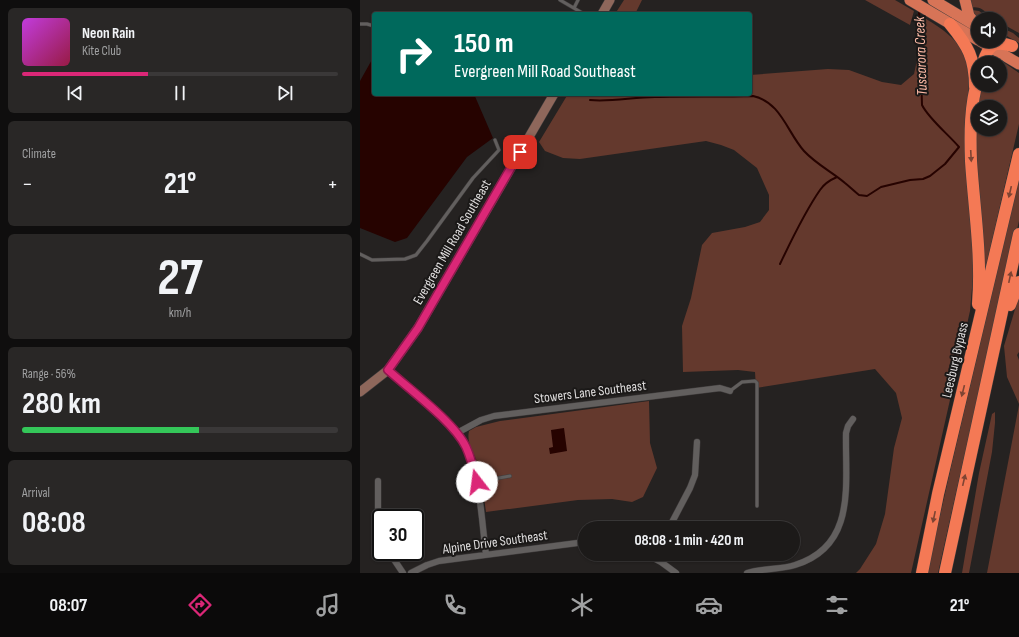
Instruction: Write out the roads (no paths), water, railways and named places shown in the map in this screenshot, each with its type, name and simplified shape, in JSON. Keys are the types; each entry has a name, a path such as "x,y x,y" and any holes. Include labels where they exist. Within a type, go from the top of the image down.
{"highway":[{"path":"912,1 931,4 950,0"},
{"path":"952,18 964,0"},
{"path":"964,0 971,18"},
{"path":"931,4 971,33"},
{"path":"952,18 971,25"},
{"path":"952,18 971,57"},
{"path":"992,48 1019,64"},
{"path":"972,353 979,281 979,257 971,145 971,124 975,92"},
{"name":"Leesburg Bypass","path":"922,573 938,494 1019,154"},
{"path":"945,573 1019,234"},
{"path":"993,356 1012,298 1019,282"}],"main road":[{"path":"603,12 610,0"},
{"name":"Evergreen Mill Road Southeast","path":"360,392 388,370 418,328 553,96"}],"street":[{"path":"388,370 438,414 457,433 465,446 477,482 486,555"},
{"name":"Stowers Lane Southeast","path":"457,433 481,420 494,416 720,388 730,391"},
{"path":"747,573 761,569 784,568 800,563 815,555 831,540 837,531 844,512 846,495 846,433 848,426 853,419"},
{"path":"673,521 695,476 697,442"},
{"path":"378,481 378,509"},
{"name":"Alpine Drive Southeast","path":"411,573 427,565 439,562 578,543"},
{"path":"395,561 403,573"},
{"path":"660,561 676,573"}],"lane":[{"path":"560,0 581,12"},
{"path":"574,8 578,0"},
{"path":"360,24 372,25"},
{"path":"360,254 372,260 405,258 416,254 473,178 499,150 495,140"},
{"path":"730,391 742,382 755,381 757,383 758,506"},
{"path":"477,482 510,476"}],"waterway":[{"name":"Tuscarora Creek","path":"590,100 655,97 753,96 763,99 777,111 798,143 809,156 859,195 867,196 881,187 910,180 923,179 930,176 945,164 959,147 934,121 922,105 919,9"},
{"path":"780,264 798,226 814,199 823,186 837,177"}]}
